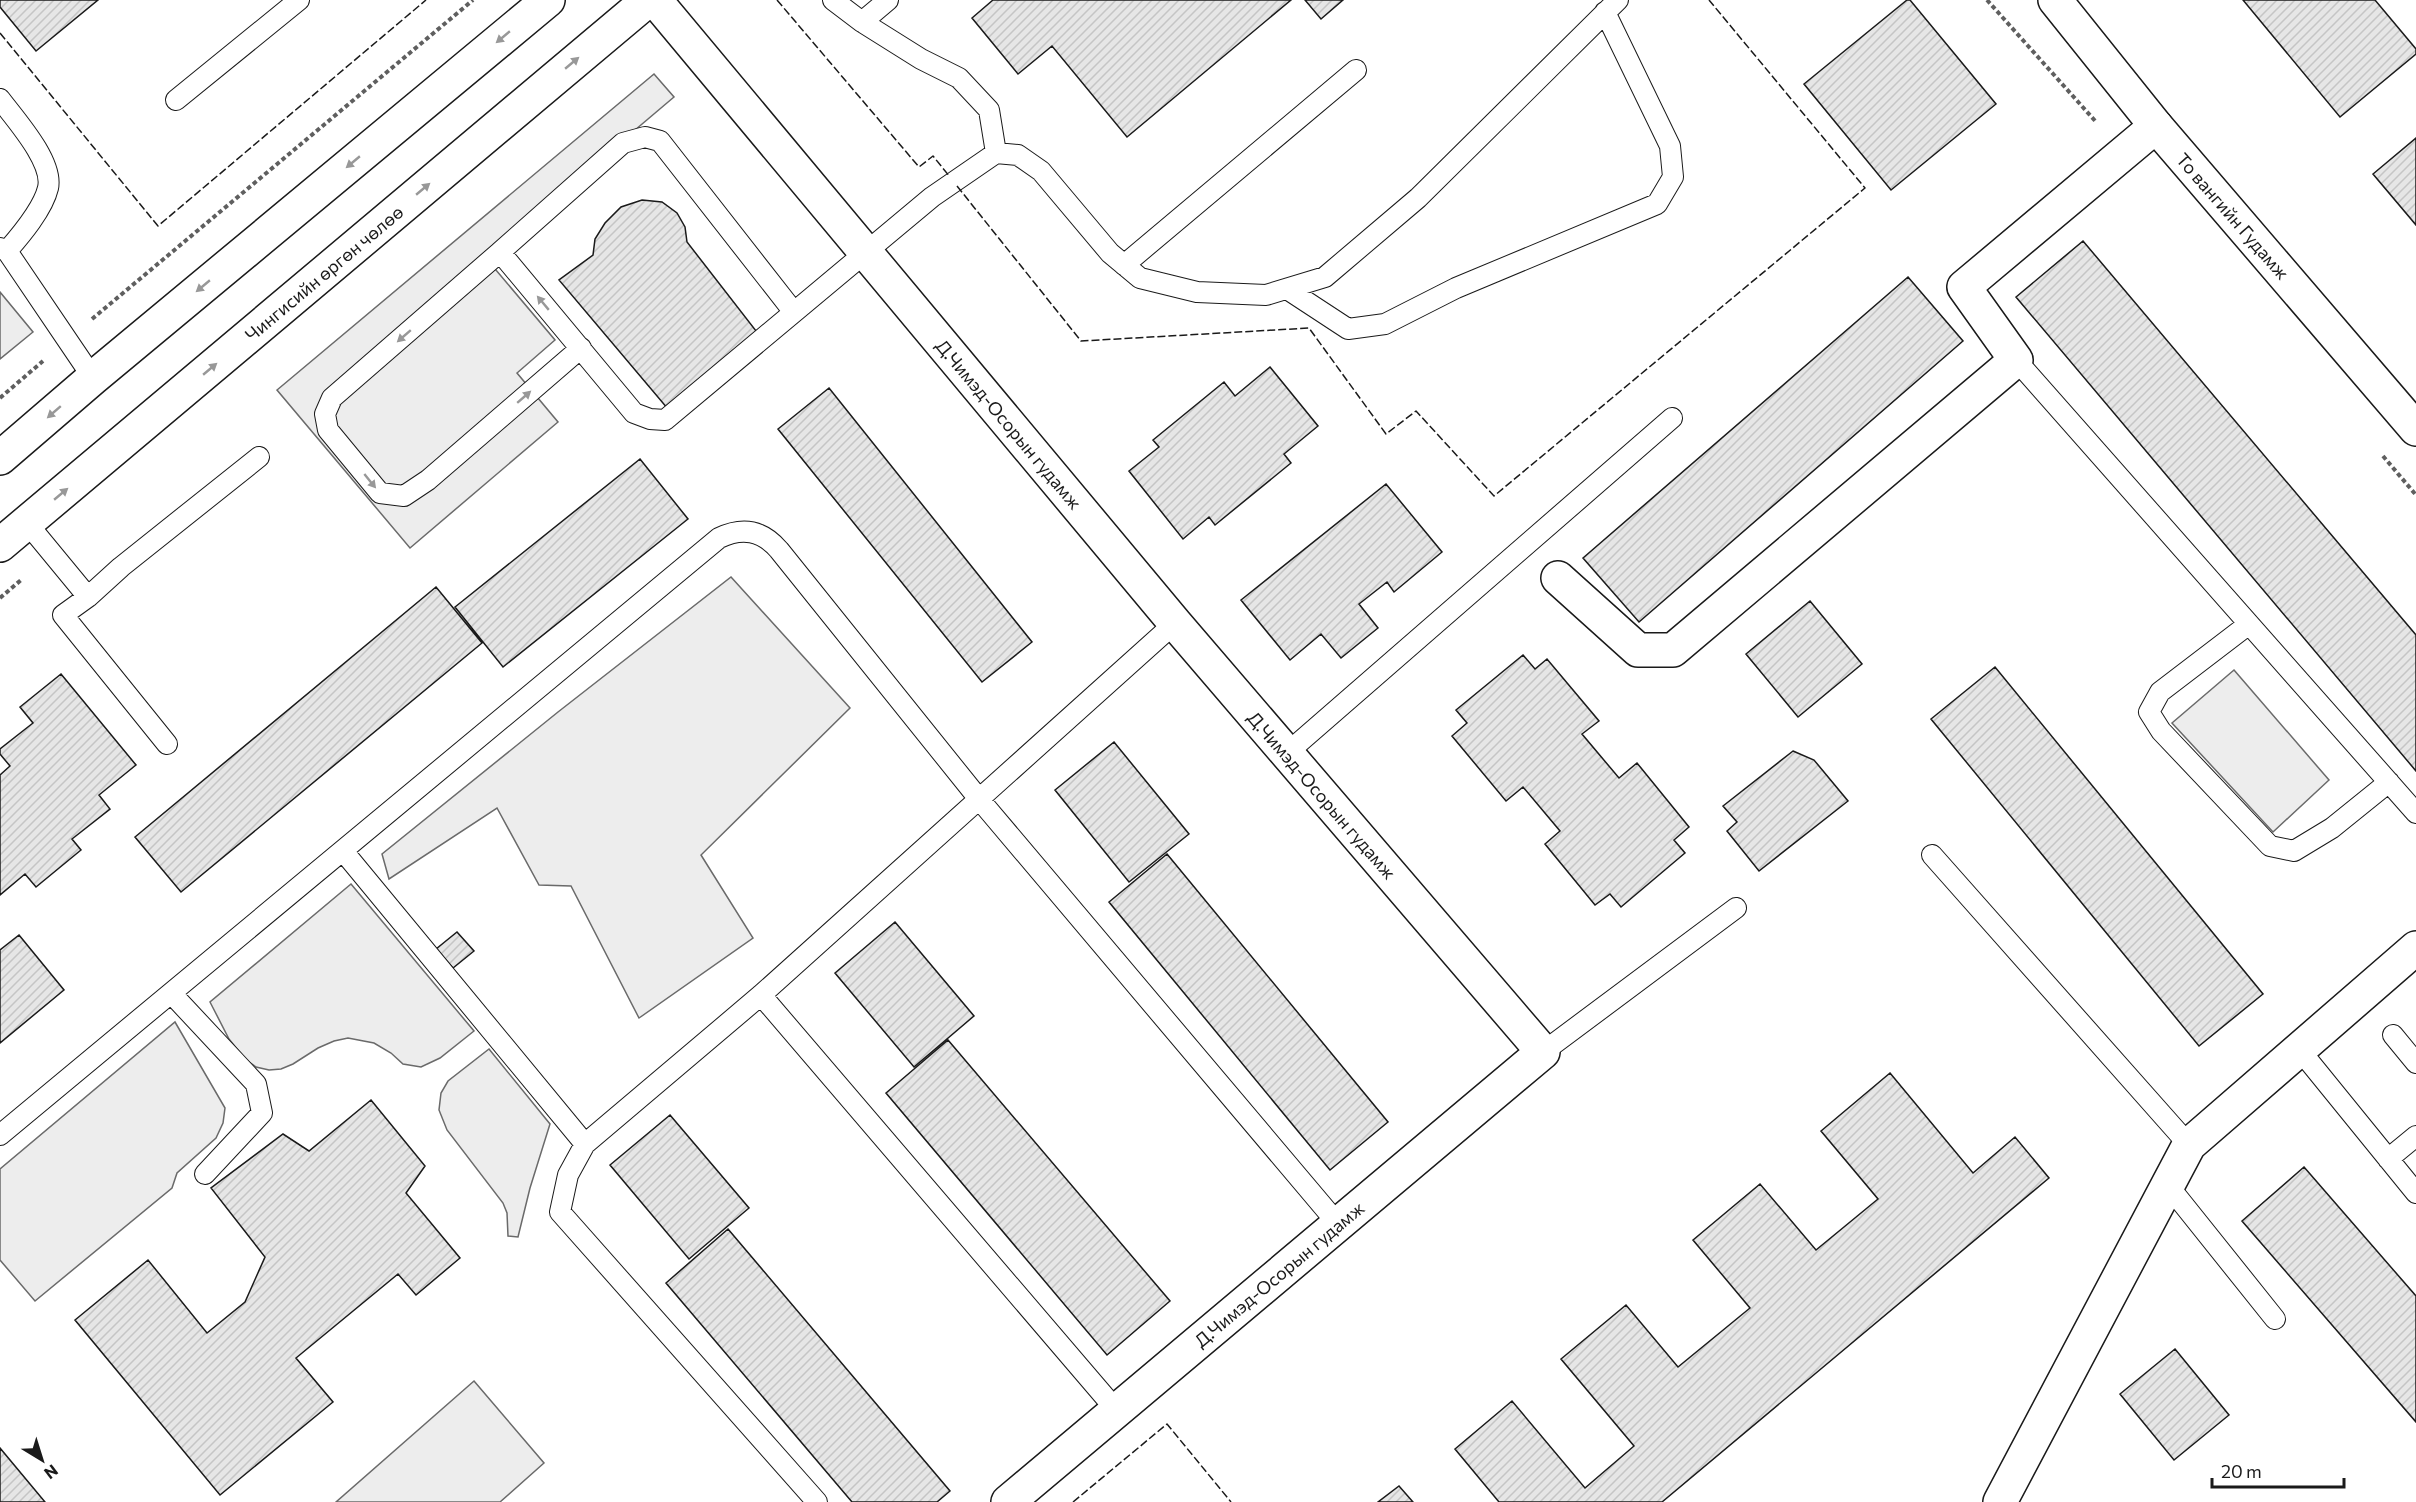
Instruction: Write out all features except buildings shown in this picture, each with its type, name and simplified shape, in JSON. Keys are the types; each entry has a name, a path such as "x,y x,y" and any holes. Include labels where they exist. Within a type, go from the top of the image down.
{"main road":[{"path":"0,458 548,0"},
{"name":"Чингисийн өргөн чөлөө","path":"0,545 648,0"},
{"name":"Д.Чимэд-Осорын гудамж","path":"655,0 1175,623 1543,1052 1008,1502"},
{"name":"То вангийн Гудамж","path":"2055,0 2156,126 2416,429"},
{"path":"1558,578 1638,650 1673,650 2016,360 1964,287 2156,126"},
{"path":"2000,1502 2189,1146 2416,948"}],"lane":[{"path":"176,100 299,0"},
{"path":"833,0 862,22 921,59 959,78 989,110 996,153"},
{"path":"862,22 888,0"},
{"path":"500,252 634,413 650,419 665,420 865,251 932,197 996,153 1018,155 1041,171 1110,253 1140,279 1197,291 1266,295 1324,277 1418,198 1611,6 1670,146 1673,177 1657,204 1456,288 1385,324 1348,329 1287,289"},
{"path":"1124,265 1356,70"},
{"path":"0,99 46,166 48,188 29,226 4,250 93,378"},
{"path":"581,348 428,480 404,496 380,493 328,430 325,414 332,398 623,143 645,137 660,141 794,311"},
{"path":"2016,360 2416,813"},
{"path":"1287,753 1672,418"},
{"path":"167,744 63,615 259,457"},
{"path":"27,523 88,597"},
{"path":"0,1135 719,538 737,531 757,533 773,543 979,799 1338,1224"},
{"path":"817,1502 560,1212 568,1174 585,1144 760,995 1175,623"},
{"path":"2249,624 2160,692 2149,712 2161,731 2270,846 2294,851 2332,828 2389,782"},
{"path":"343,850 585,1144"},
{"path":"1932,855 2189,1146"},
{"path":"1543,1052 1736,908"},
{"path":"171,993 256,1084 261,1100 262,1113 205,1174"},
{"path":"760,995 1117,1410"},
{"path":"2393,1035 2416,1063"},
{"path":"2299,1048 2416,1193"},
{"path":"2388,1160 2416,1136"},
{"path":"2167,1184 2275,1319"}],"path":[{"path":"0,398 473,0"}],"shaded area":[{"path":"654,74 674,97 485,257 555,340 517,373 558,422 410,548 277,390"},
{"path":"0,292 33,332 0,359"},
{"path":"731,577 850,708 701,855 753,938 639,1018 571,886 539,885 497,808 389,879 382,854 558,712"},
{"path":"2234,670 2329,780 2273,832 2172,723"},
{"path":"351,884 474,1031 440,1058 421,1067 403,1064 391,1053 374,1043 348,1038 318,1048 281,1069 269,1070 256,1067 245,1059 229,1039 210,1002"},
{"path":"175,1022 225,1108 223,1123 216,1138 177,1173 172,1188 35,1301 0,1260 0,1169"},
{"path":"489,1049 550,1124 530,1188 518,1237 508,1236 507,1213 503,1203 447,1130 439,1110 441,1093 448,1081"},
{"path":"474,1381 544,1463 500,1502 336,1502"}],"fence":[{"path":"0,33 158,226 426,0"},
{"path":"777,0 919,167 933,156 950,177"},
{"path":"957,186 1081,341 1309,328 1386,434 1416,411 1494,496 1865,188 1709,0"},
{"path":"1073,1502 1167,1424 1231,1502"}]}
